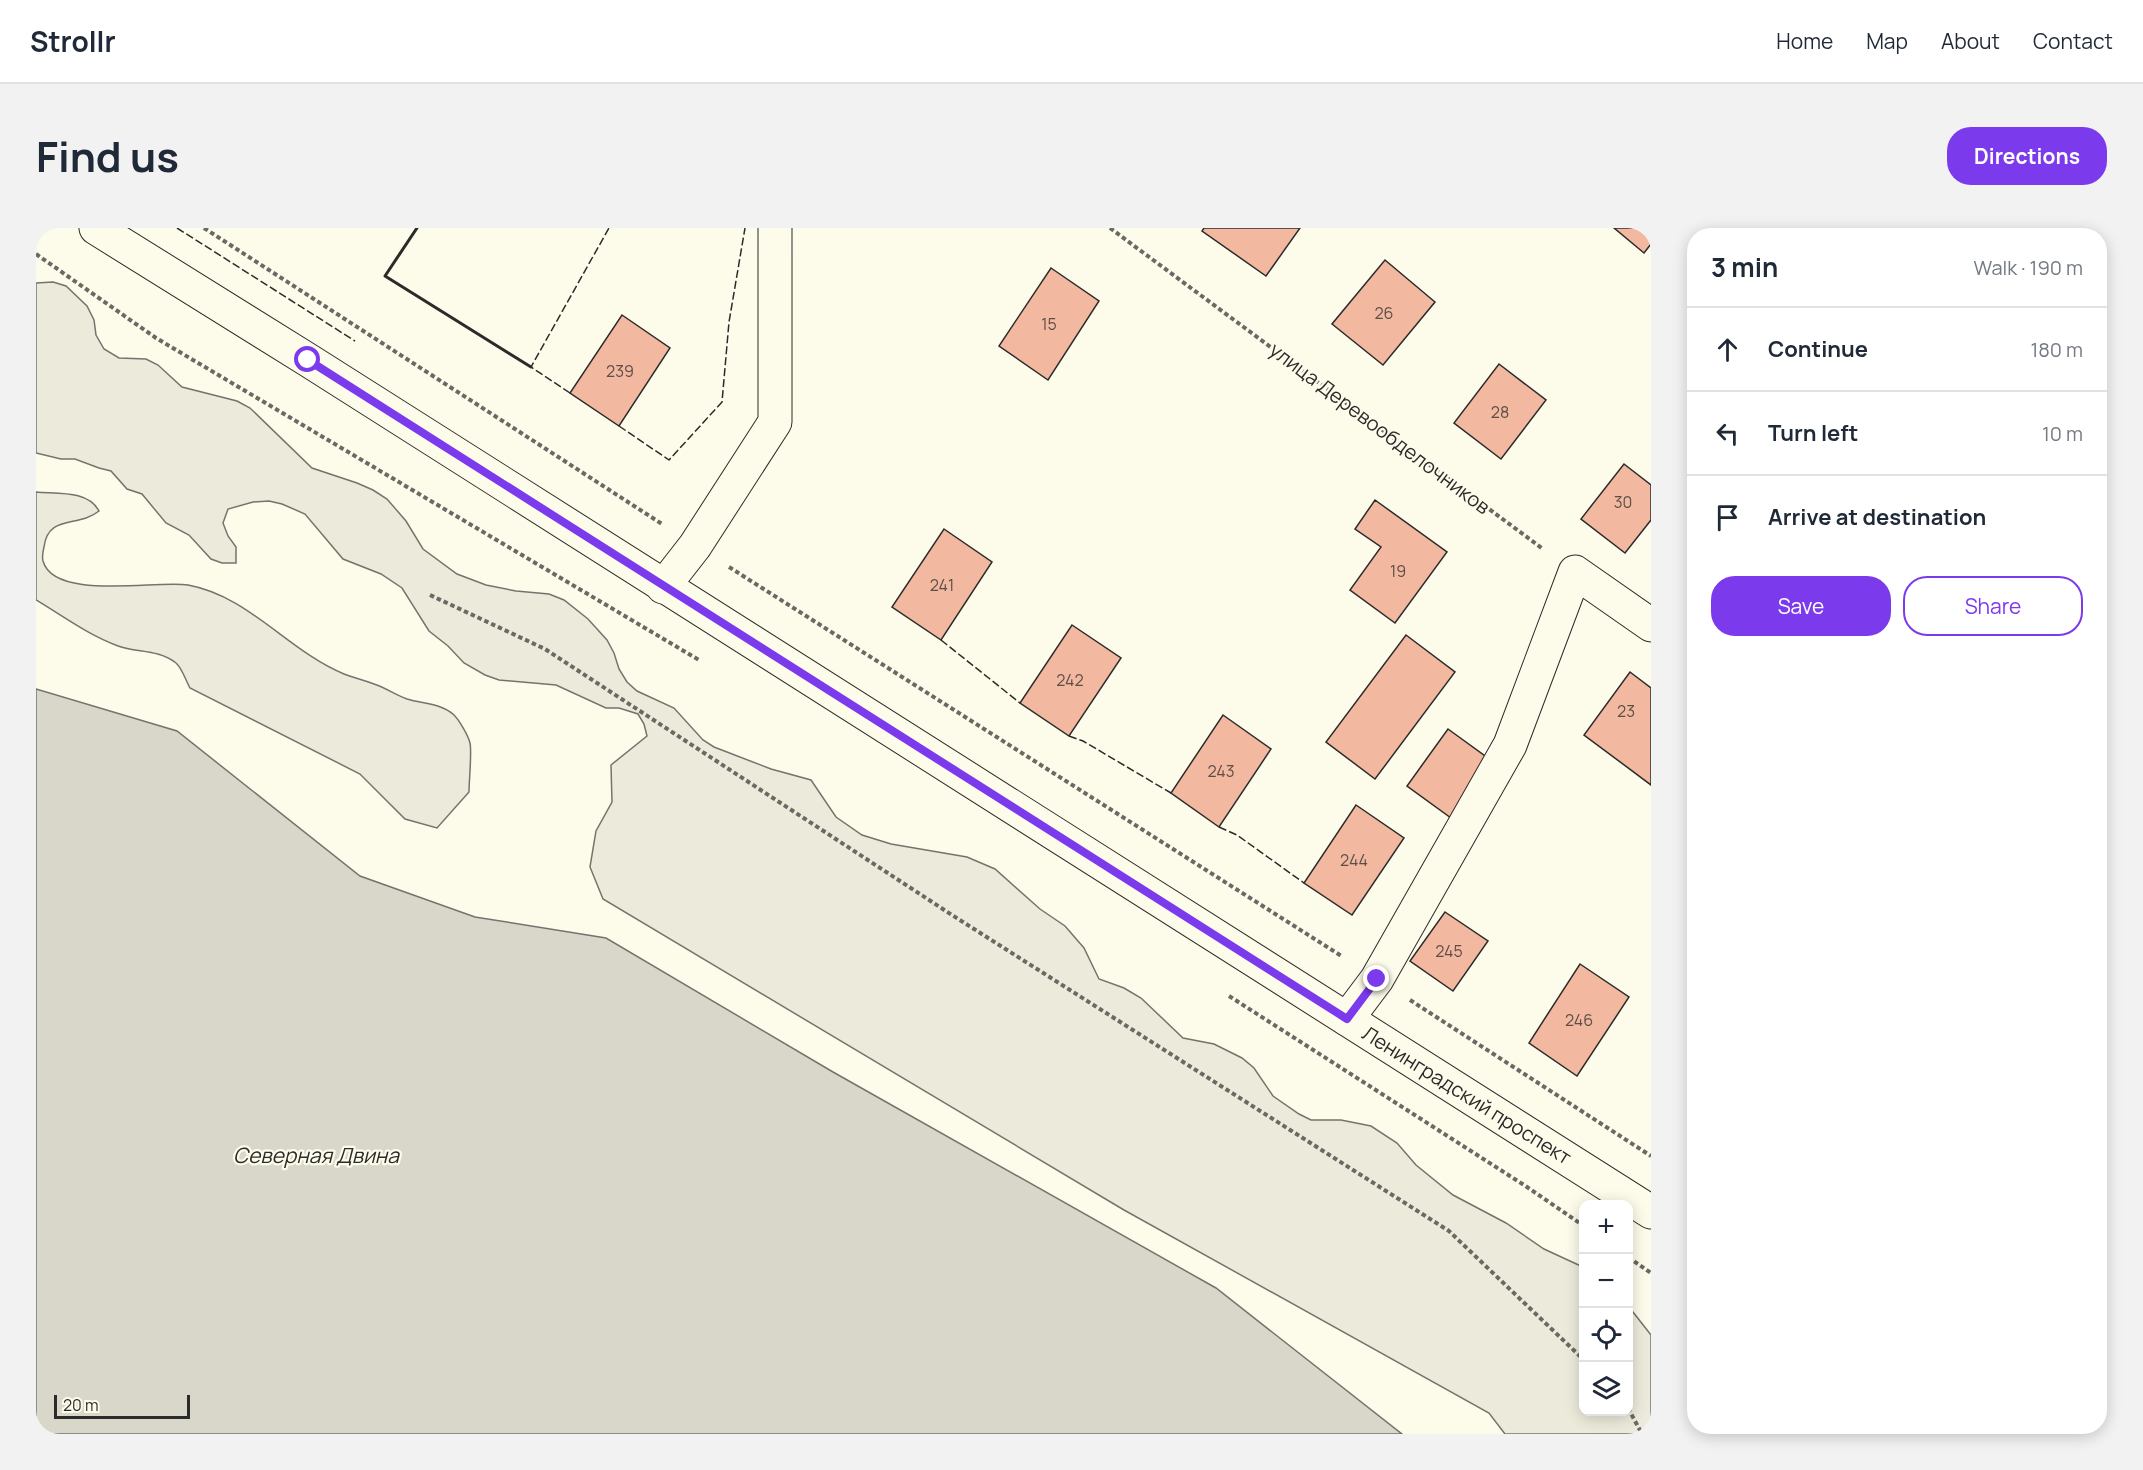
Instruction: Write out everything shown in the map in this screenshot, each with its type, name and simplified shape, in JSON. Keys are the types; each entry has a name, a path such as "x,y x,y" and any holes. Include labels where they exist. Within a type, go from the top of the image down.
{"main road":[{"name":"Ленинградский проспект","path":"96,228 308,360 1651,1212"},
{"path":"663,587 695,546 775,422 775,228"},
{"path":"1347,1019 1377,979 1510,745 1575,572 1651,624"}],"path":[{"path":"204,228 695,546 1377,979 1651,1156"},
{"name":"улица Деревообделочников","path":"1110,228 1575,572"},
{"path":"36,254 156,338 706,664"},
{"path":"430,595 545,649 952,915 1449,1231 1579,1355"},
{"path":"1220,991 1579,1223"},
{"path":"1633,1260 1651,1273"},
{"path":"1633,1416 1642,1434"}],"shaded area":[{"path":"53,282 66,286 87,306 94,320 96,335 104,349 119,358 146,359 158,365 182,387 237,401 250,408 312,468 357,483 387,499 406,521 423,549 457,574 486,585 549,594 564,600 588,619 607,640 627,682 637,691 674,708 703,740 714,747 771,769 811,780 836,817 862,835 891,844 967,857 995,869 1040,909 1065,926 1084,948 1099,979 1124,988 1141,998 1183,1038 1214,1044 1242,1058 1254,1068 1273,1096 1311,1120 1341,1120 1371,1126 1397,1143 1416,1165 1453,1195 1506,1223 1544,1249 1579,1265 1579,1416 1633,1416 1633,1312 1651,1335 1651,1434 1505,1434 1489,1413 1124,1210 603,899 590,867 596,831 612,802 611,765 647,736 638,714 619,708 606,708 556,685 499,680 464,663 429,631 402,588 381,574 343,559 305,514 282,504 269,501 253,502 228,509 223,523 236,547 236,563 222,563 211,559 189,535 166,523 142,494 127,489 111,471 75,459 61,459 36,453 36,283"},
{"path":"36,492 80,496 94,504 99,511 51,530 43,550 43,561 51,573 66,581 85,585 173,584 188,585 210,591 249,612 324,664 407,699 432,704 449,711 456,717 470,743 469,792 437,828 405,819 360,774 190,688 176,663 162,655 107,642 36,600"}],"water":[{"name":"Северная Двина","path":"36,689 177,731 360,876 475,917 606,938 833,1072 1216,1288 1402,1434 36,1434"}],"building":[{"path":"1204,228 1300,228 1266,276 1202,231"},
{"path":"1614,228 1651,228 1651,244 1644,253"},
{"path":"1385,260 1435,302 1383,365 1332,324"},
{"path":"1051,268 1099,301 1048,380 999,346"},
{"path":"622,315 670,348 619,426 570,393"},
{"path":"1499,364 1546,400 1501,459 1454,423"},
{"path":"1624,464 1651,485 1651,520 1625,553 1581,519"},
{"path":"1375,500 1447,552 1395,623 1350,590 1381,547 1355,529"},
{"path":"944,529 992,562 941,640 892,607"},
{"path":"1072,625 1121,658 1069,736 1020,703"},
{"path":"1406,635 1455,672 1375,779 1326,742"},
{"path":"1630,672 1651,688 1651,785 1584,735"},
{"path":"1223,715 1271,749 1219,827 1171,793"},
{"path":"1448,729 1492,761 1451,818 1407,786"},
{"path":"1356,805 1404,838 1352,915 1304,883"},
{"path":"1445,912 1488,941 1453,991 1410,961"},
{"path":"1580,964 1629,997 1577,1076 1529,1043"}],"fence":[{"path":"177,228 355,341"},
{"path":"570,393 531,367 609,228"},
{"path":"619,426 669,460 722,402 729,322 745,228"},
{"path":"941,640 1020,703"},
{"path":"1069,736 1083,741 1171,793"},
{"path":"1219,827 1237,835 1304,883"}],"wall":[{"path":"417,228 385,276 531,367"}],"route":[{"path":"308,360 1347,1019 1377,979"}]}
